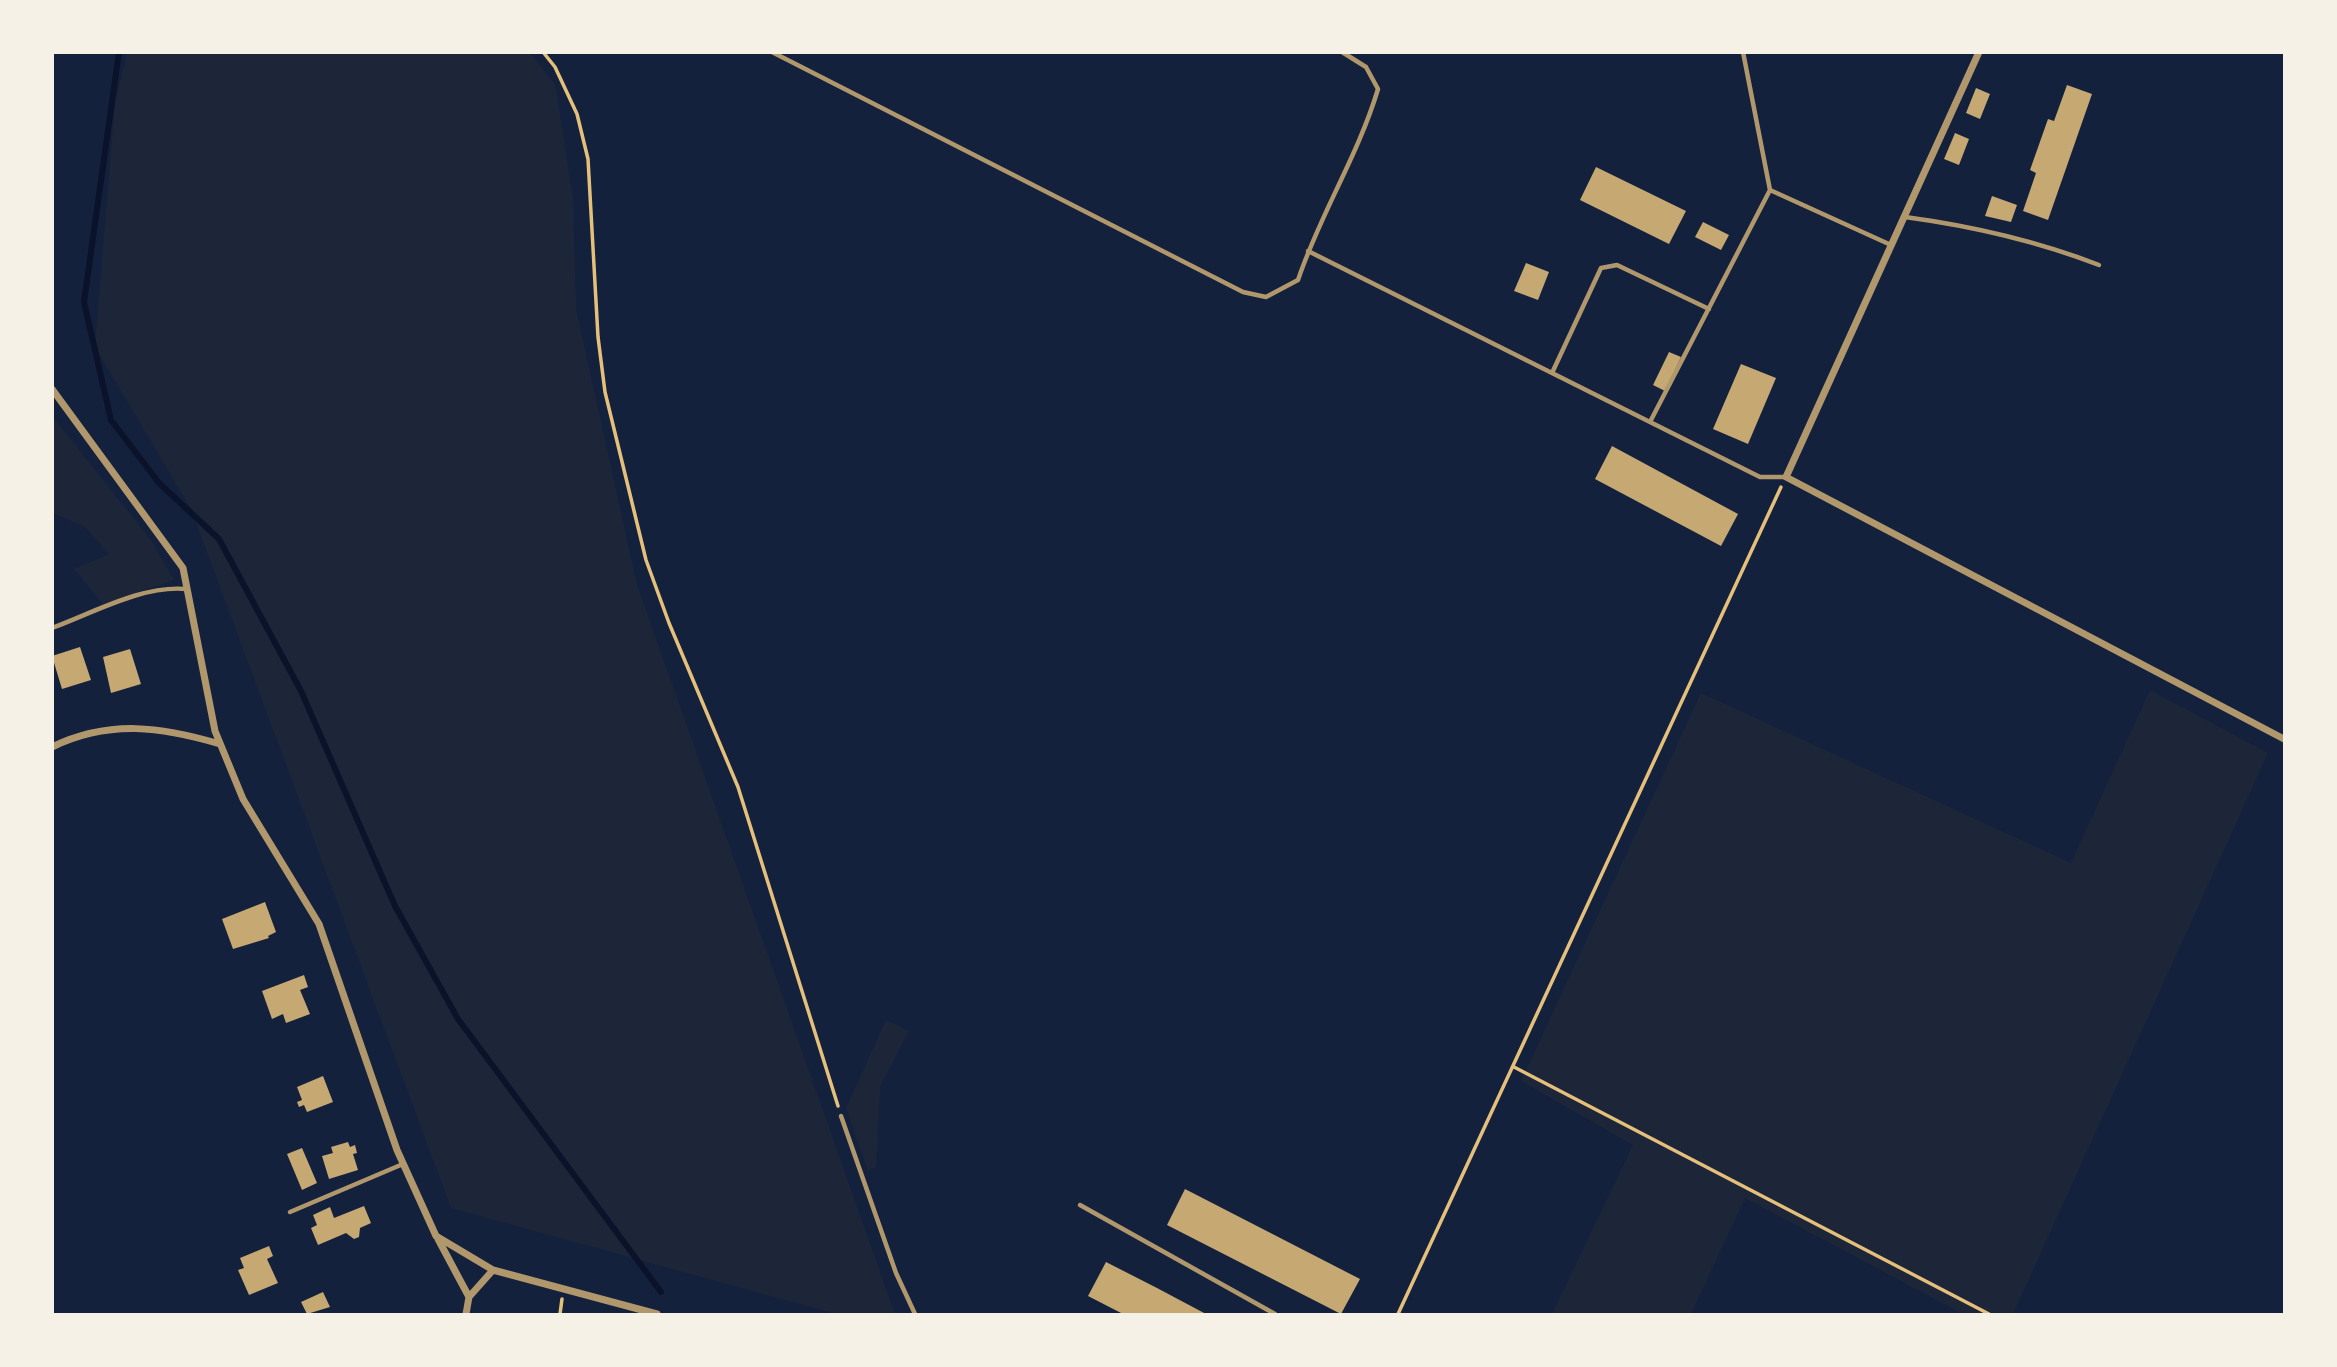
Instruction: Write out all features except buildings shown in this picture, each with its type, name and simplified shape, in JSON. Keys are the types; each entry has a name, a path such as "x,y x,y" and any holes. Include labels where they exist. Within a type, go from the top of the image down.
{"street":[{"path":"1979,52 1786,477 2284,739"},
{"path":"52,389 183,568 215,731 220,744 243,799 319,924 403,1164 436,1236 469,1297"},
{"path":"52,747 98,732 135,727 171,730 220,744"},
{"path":"436,1236 493,1270 657,1314"},
{"path":"467,1314 469,1297 493,1270"}],"lane":[{"path":"772,52 1243,292 1266,297 1298,280 1308,251 1367,126 1378,89 1366,67 1342,52"},
{"path":"1650,422 1770,190 1743,52"},
{"path":"1770,190 1891,245"},
{"path":"1904,217 1949,223 2053,247 2099,265"},
{"path":"1308,251 1760,477 1786,477"},
{"path":"1552,373 1601,268 1617,265 1709,309"},
{"path":"52,628 148,593 171,587 187,589"},
{"path":"841,1116 896,1273 915,1314"},
{"path":"290,1212 403,1164"},
{"path":"1080,1205 1275,1314"}],"path":[{"path":"543,52 555,67 577,114 588,159 598,337 605,392 646,560 668,623 738,787 841,1116"},
{"path":"1398,1314 1786,477"},
{"path":"1514,1068 1989,1314"}],"shaded area":[{"path":"127,53 530,53 555,84 573,198 576,309 637,585 895,1314 836,1314 451,1208 191,509 95,347 115,103"},
{"path":"52,416 151,540 174,580 103,604 74,569 109,554 85,527 53,513"},
{"path":"2150,690 2268,753 2013,1314 1963,1314 1745,1198 1691,1314 1552,1314 1633,1145 1521,1081 1701,693 2071,863"},
{"path":"886,1020 909,1031 880,1087 876,1167 868,1171 846,1108"}],"waterway":[{"path":"119,52 84,302 111,420 159,483 219,539 301,691 395,906 458,1019 661,1292"}]}
